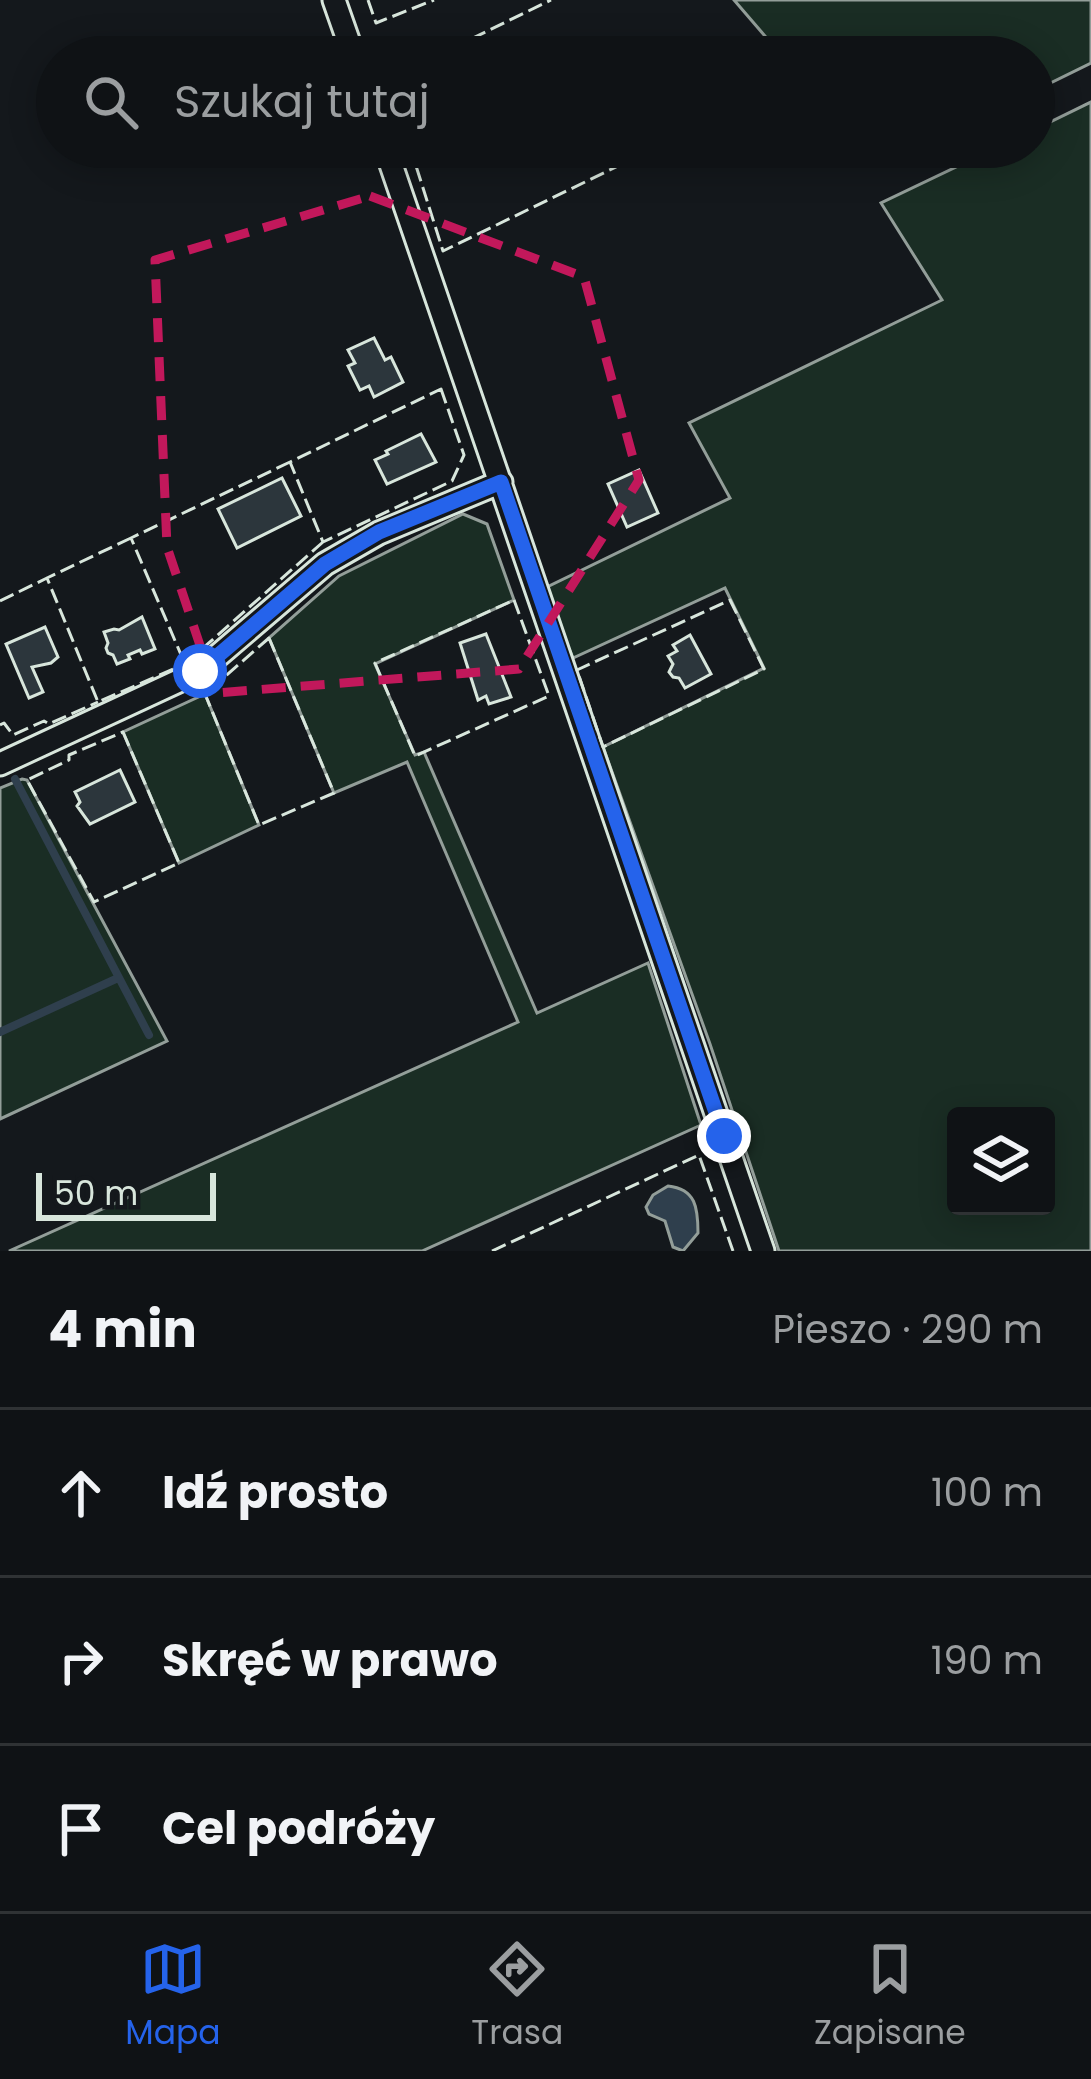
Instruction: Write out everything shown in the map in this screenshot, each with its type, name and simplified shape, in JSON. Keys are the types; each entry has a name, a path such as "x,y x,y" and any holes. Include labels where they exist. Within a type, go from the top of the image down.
{"street":[{"path":"334,0 347,36"},
{"path":"392,168 763,1251"},
{"path":"0,764 200,671 325,564 379,532 501,482"}],"highlighted area":[{"path":"370,196 584,277 639,480 519,669 216,693 167,547 155,260"}],"green space":[{"path":"734,0 1091,0 1091,63 1055,81 1055,36 765,36"},
{"path":"1091,102 1091,1251 779,1251 603,747 764,668 725,588 573,658 543,589 730,498 689,423 942,300 881,203 954,168 1055,168 1055,120"},
{"path":"463,514 487,524 514,600 375,664 415,755 424,752 537,1013 648,963 701,1125 422,1251 9,1251 518,1022 407,762 334,793 269,638 339,576"},
{"path":"205,694 259,825 179,863 123,732"},
{"path":"27,780 167,1041 0,1119 0,788"}],"water":[{"path":"668,1186 684,1191 696,1208 698,1233 683,1251 673,1247 665,1221 649,1214 646,1207 653,1195"}],"building":[{"path":"374,338 385,360 391,357 403,382 374,397 369,386 360,390 348,366 355,363 348,350"},
{"path":"421,434 436,462 387,484 375,460"},
{"path":"639,470 658,513 627,527 608,484"},
{"path":"282,478 301,516 237,548 218,509"},
{"path":"142,617 155,649 142,654 140,650 117,664 108,653 104,632 119,630"},
{"path":"45,627 58,657 32,667 43,692 29,698 6,644"},
{"path":"486,634 511,697 489,704 486,696 478,700 460,643"},
{"path":"690,635 711,674 685,688 669,672 673,664 668,656 677,651 673,645"},
{"path":"120,770 135,802 90,824 77,806 75,792"}],"waterway":[{"path":"15,779 149,1035"},
{"path":"0,1032 118,978"}],"fence":[{"path":"368,0 376,23 434,0"},
{"path":"477,36 551,0"},
{"path":"417,168 443,251 614,168"},
{"path":"441,389 464,455 452,481 323,542 290,462 441,389"},
{"path":"290,462 131,538 185,664 323,542"},
{"path":"131,538 47,578 98,702 185,664"},
{"path":"0,601 47,578"},
{"path":"514,600 549,696 415,756 375,663 514,600"},
{"path":"730,600 764,669 603,747 577,670 730,600"},
{"path":"269,638 334,793 259,825 205,694 269,638"},
{"path":"0,725 4,723 13,735 98,702"},
{"path":"123,732 179,863 94,902 27,780 123,732"},
{"path":"492,1251 699,1155 733,1251"}],"route":[{"path":"200,671 325,564 379,532 501,482 724,1136"}]}
